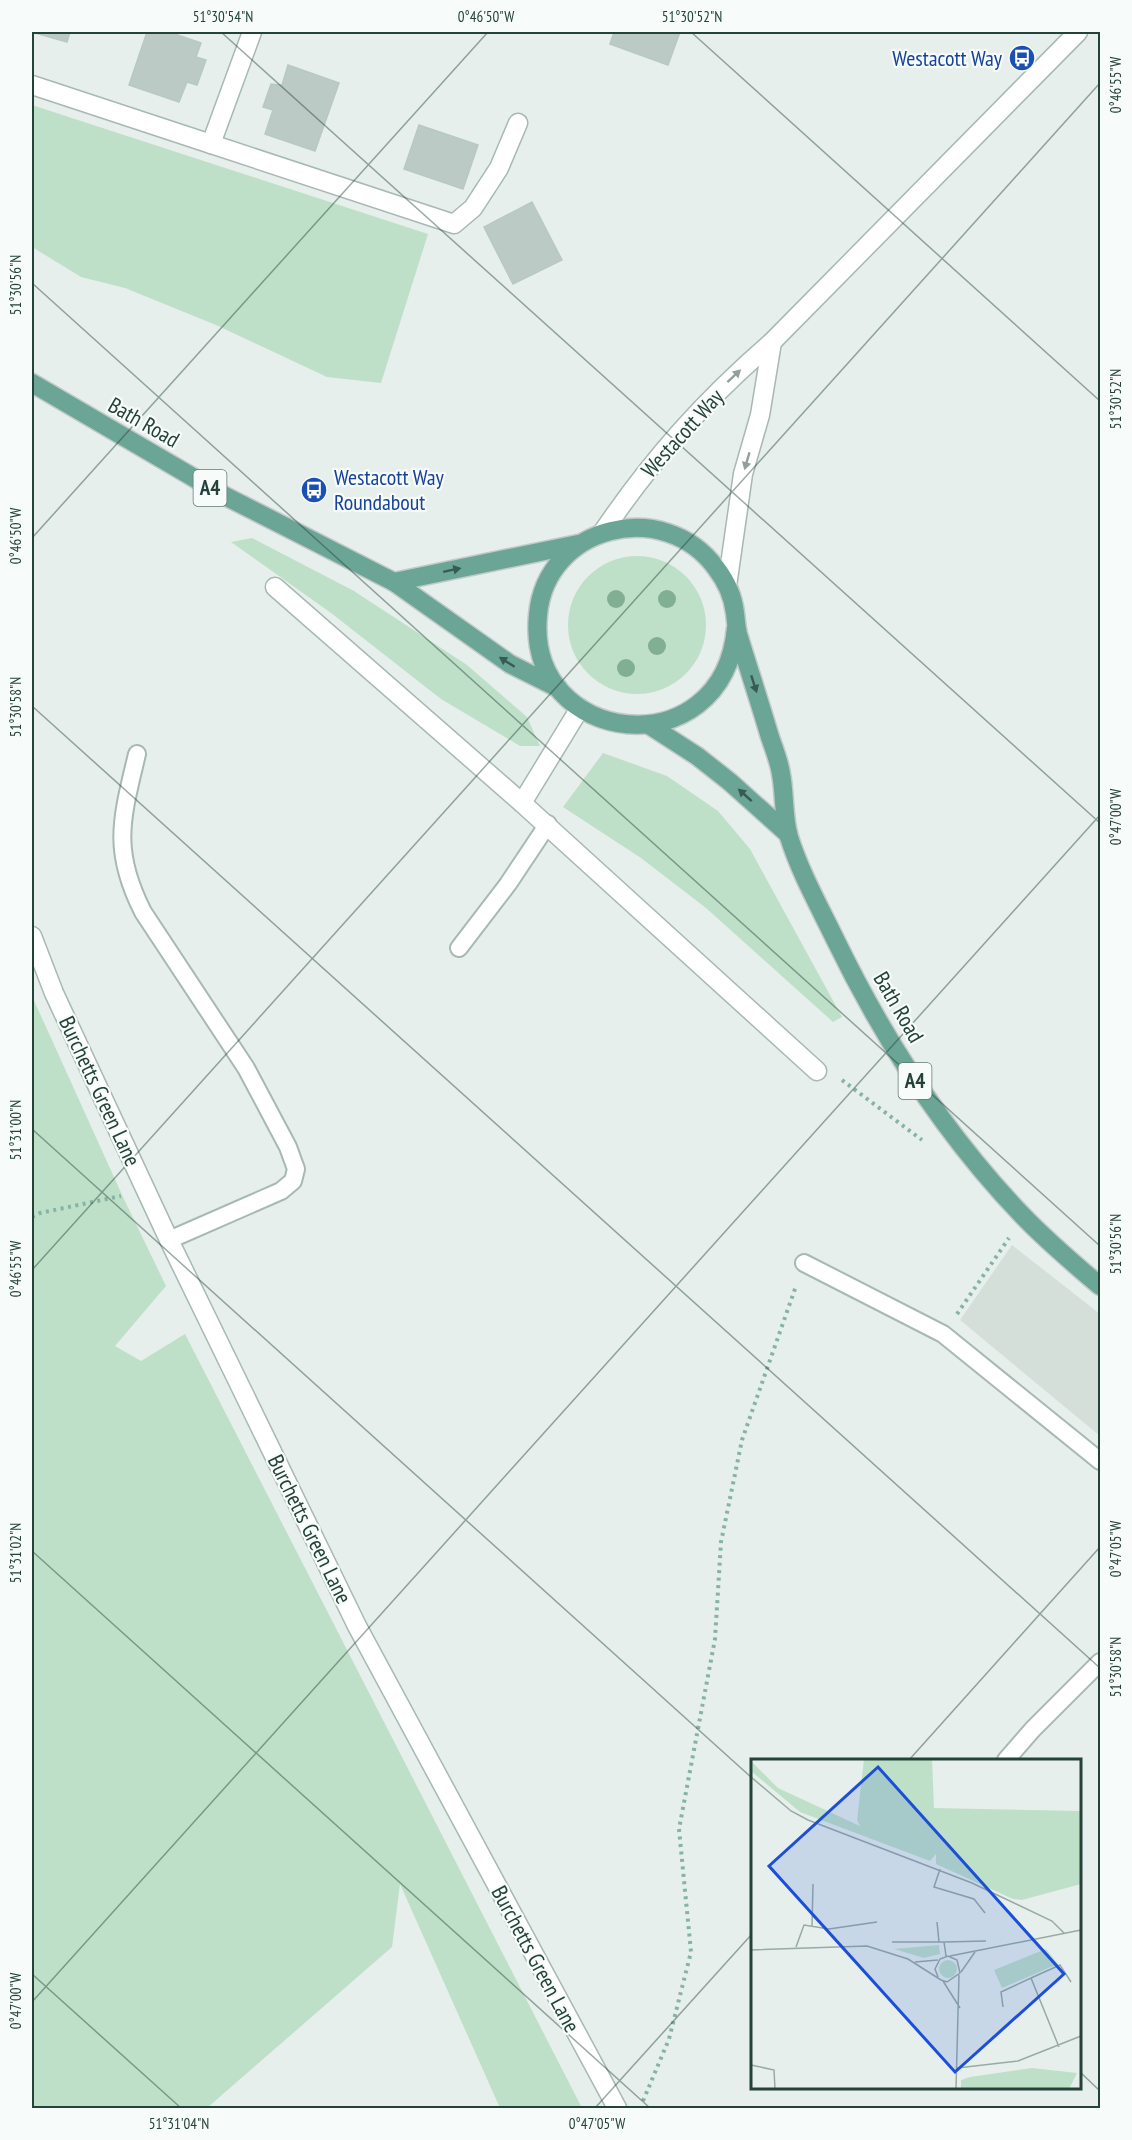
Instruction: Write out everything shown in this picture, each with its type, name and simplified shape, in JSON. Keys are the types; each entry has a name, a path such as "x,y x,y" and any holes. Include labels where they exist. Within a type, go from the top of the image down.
{"main road":[{"name":"Bath Road","path":"32,382 225,496 394,582"},
{"path":"620,528 657,529 692,543 706,556 728,586 736,628 729,663 711,693 682,715 649,725 631,726 613,723 580,708 559,689 548,672 540,652 537,631 538,610 543,591 553,572 566,556 582,543 602,533 620,528"},
{"path":"394,582 582,543"},
{"name":"A4","path":"394,582 510,664 559,689"},
{"name":"A4","path":"736,628 781,773 788,834"},
{"name":"A4","path":"649,725 697,756 788,834"},
{"name":"Bath Road","path":"788,834 811,889 849,967 877,1021 911,1077 974,1161 1025,1218 1101,1286"}],"street":[{"path":"211,144 252,32"},
{"name":"Westacott Way","path":"602,533 634,486 680,430 731,377 772,342 1078,32"},
{"path":"32,85 454,224 473,208 499,168 518,123"},
{"name":"Westacott Way","path":"728,586 743,474 760,415 772,342"},
{"path":"274,587 548,824 817,1071"},
{"path":"522,803 580,708"},
{"name":"Burchetts Green Lane","path":"32,936 54,993 169,1240 357,1626 617,2109"}],"lane":[{"path":"137,753 123,814 122,834 125,869 131,889 143,912 246,1068 288,1147 296,1169 293,1181 281,1191 169,1240"},
{"path":"459,948 508,884 548,824"},
{"path":"804,1263 943,1334 1101,1461"},
{"path":"1008,1759 1033,1729 1101,1662"}],"path":[{"path":"32,1217 40,1213 146,1190"},
{"path":"943,1334 1025,1218"},
{"path":"640,2109 669,2039 691,1952 679,1829 715,1639 721,1542 742,1440 804,1263"}],"shaded area":[{"path":"1012,1245 1100,1314 1100,1436 960,1320"}],"green space":[{"path":"32,105 428,234 381,383 327,377 216,325 125,288 81,277 32,247"},
{"path":"252,538 354,591 467,665 527,717 540,746 520,746 441,699 331,613 231,542"},
{"path":"637,556 664,561 676,567 686,576 695,586 701,598 706,625 701,652 695,664 686,674 676,683 664,689 637,694 610,689 598,683 588,674 579,664 573,652 568,625 573,598 579,586 588,576 598,567 610,561"},
{"path":"603,753 667,776 718,811 750,849 842,1017 833,1022 706,908 641,858 563,807"},
{"path":"32,996 166,1286 115,1346 141,1361 185,1334 582,2108 500,2108 400,1884 392,1947 207,2108 32,2108"}],"building":[{"path":"32,32 70,32 67,42"},
{"path":"147,32 169,32 201,43 196,57 206,60 197,85 187,82 179,102 129,85"},
{"path":"614,32 680,32 668,65 610,44"},
{"path":"288,65 339,83 315,151 265,134 273,110 263,107 271,84 282,85"},
{"path":"419,125 478,145 463,189 404,169"},
{"path":"532,202 562,260 513,284 484,227"}],"place":[{"name":"Westacott Way","path":"1022,58"},
{"name":"Westacott Way Roundabout","path":"314,490"}]}
